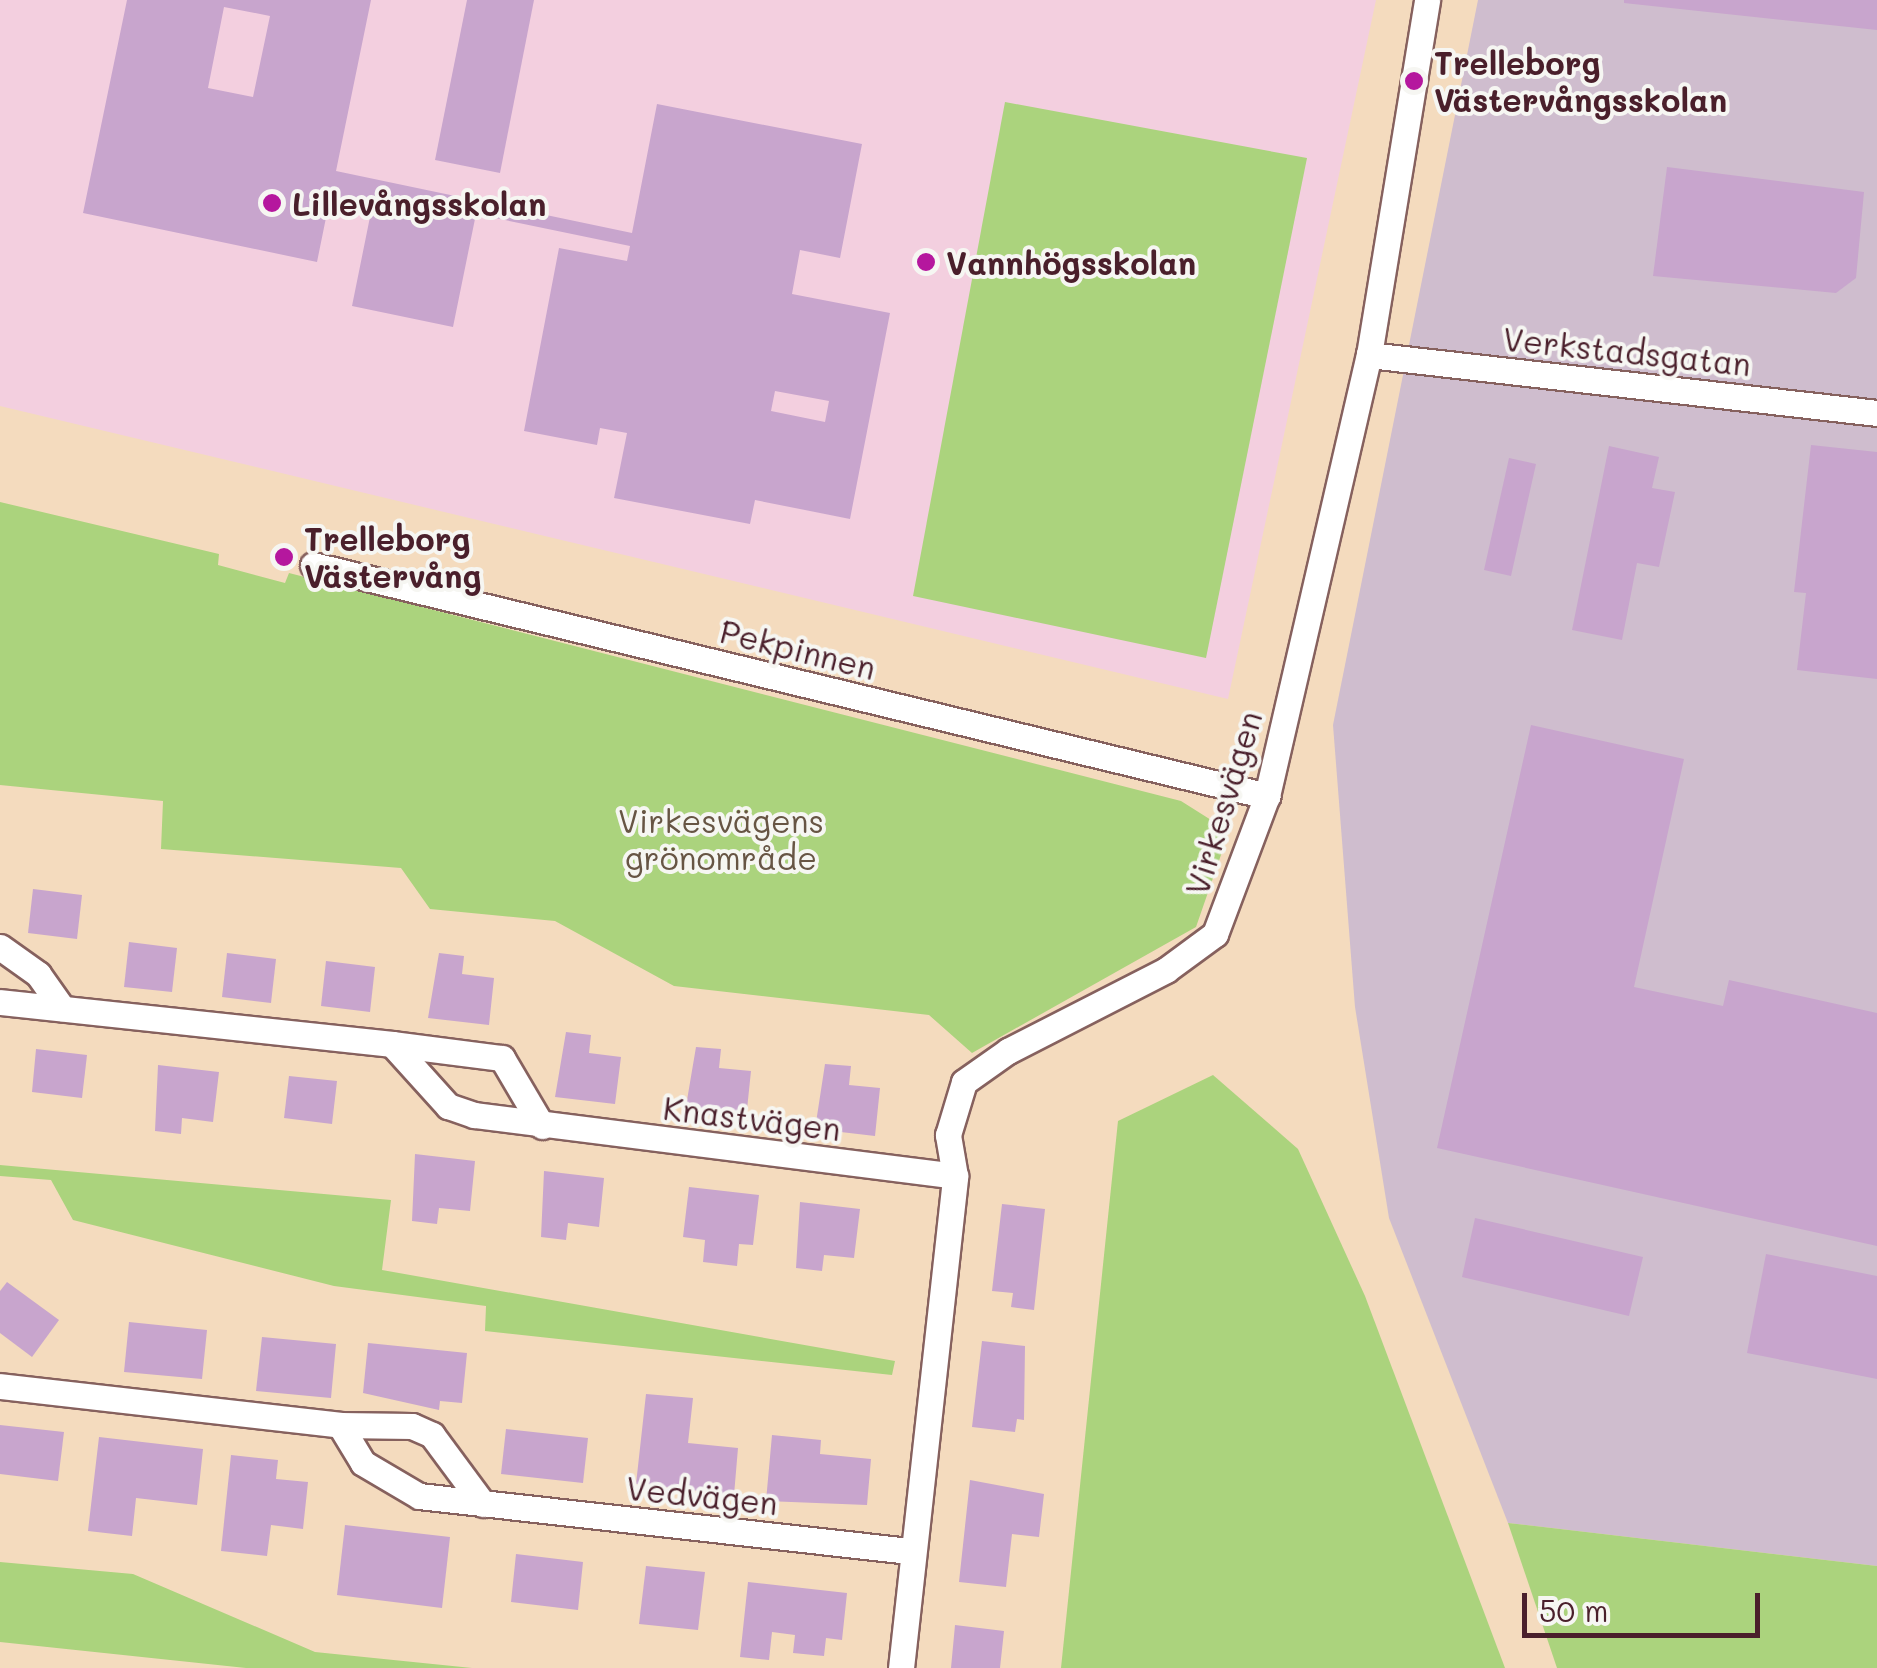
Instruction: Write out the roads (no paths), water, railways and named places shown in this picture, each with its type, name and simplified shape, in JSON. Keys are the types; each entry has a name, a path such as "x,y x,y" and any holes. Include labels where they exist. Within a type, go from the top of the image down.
{"street":[{"name":"Virkesvägen","path":"902,1668 955,1176 948,1136 964,1082 1008,1051 1166,970 1215,934 1267,796 1369,355 1427,0"},
{"name":"Verkstadsgatan","path":"1369,355 1877,412"},
{"name":"Pekpinnen","path":"313,565 1267,796"},
{"path":"0,946 38,974 62,1008"},
{"path":"0,1002 502,1058 542,1126"},
{"name":"Knastvägen","path":"392,1044 448,1106 542,1126 955,1176"},
{"path":"0,1386 340,1426 412,1426 432,1435 483,1504"},
{"name":"Vedvägen","path":"340,1426 362,1463 395,1486 483,1504 914,1551"}],"place":[{"name":"Trelleborg Västervångsskolan","path":"1414,81"},
{"name":"Lillevångsskolan","path":"272,203"},
{"name":"Vannhögsskolan","path":"926,262"},
{"name":"Trelleborg Västervång","path":"284,557"}],"park label":[{"name":"Virkesvägens grönområde","path":"721,840"}]}
